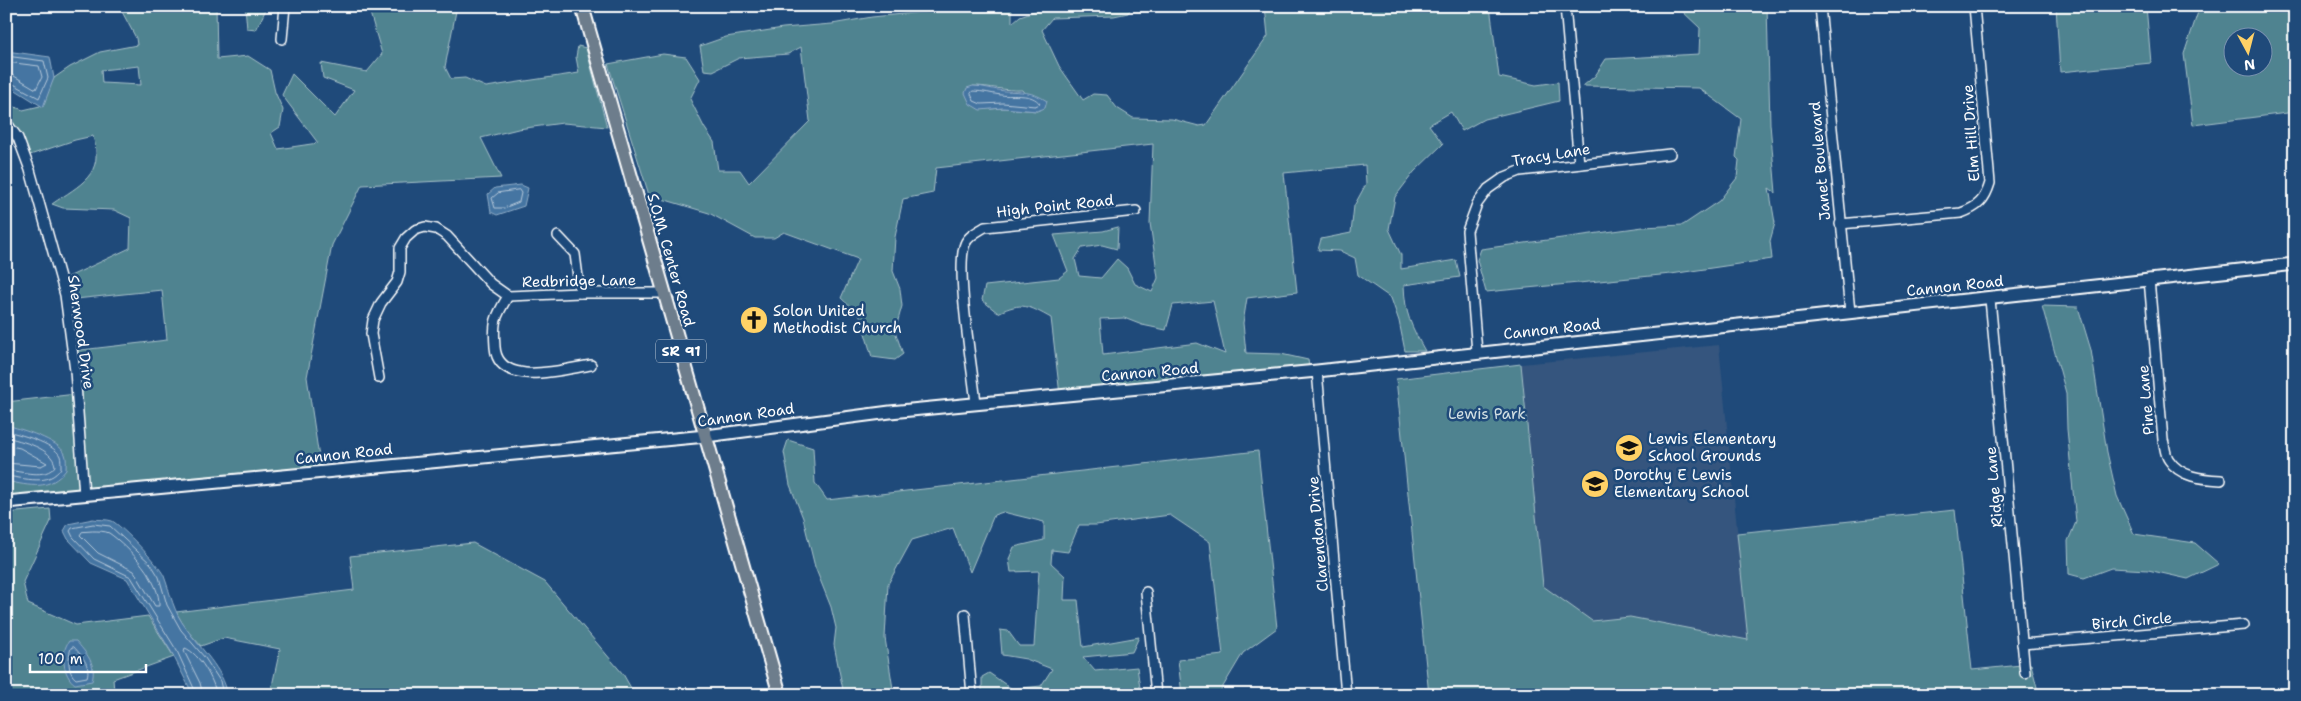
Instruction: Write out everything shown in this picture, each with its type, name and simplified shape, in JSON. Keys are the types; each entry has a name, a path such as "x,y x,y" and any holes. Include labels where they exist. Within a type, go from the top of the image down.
{"main road":[{"name":"S.O.M. Center Road","path":"582,6 780,695"},
{"name":"Cannon Road","path":"6,502 706,436 828,419 1317,371 2295,264"}],"street":[{"path":"282,39 285,6"},
{"path":"1564,6 1579,164"},
{"name":"Janet Boulevard","path":"1820,6 1850,312"},
{"name":"Elm Hill Drive","path":"1840,224 1961,212 1975,208 1986,196 1990,182 1974,6"},
{"name":"Sherwood Drive","path":"6,122 18,138 30,170 65,295 75,371 84,495"},
{"name":"Tracy Lane","path":"1477,352 1467,231 1477,204 1488,189 1505,177 1520,171 1670,154"},
{"name":"High Point Road","path":"976,403 961,268 965,244 974,234 985,227 1136,211"},
{"name":"Redbridge Lane","path":"379,378 371,334 373,320 400,272 400,248 406,238 415,230 425,227 436,229 447,236 491,284 508,296 580,293 664,293"},
{"path":"558,236 575,254 580,293"},
{"name":"Pine Lane","path":"2149,280 2163,440 2168,459 2182,472 2201,479 2221,480"},
{"path":"508,296 494,319 495,356 502,366 513,372 527,373 591,365"},
{"name":"Ridge Lane","path":"1990,298 2025,673"},
{"name":"Clarendon Drive","path":"1317,371 1346,695"},
{"path":"1146,592 1156,695"},
{"path":"965,614 972,695"},
{"name":"Birch Circle","path":"2022,644 2244,626"}],"shaded area":[{"name":"Lewis Elementary School Grounds","path":"1719,345 1748,640 1630,617 1592,621 1543,586 1521,364"}],"green space":[{"path":"119,6 216,6 217,59 248,56 270,70 275,92 283,110 280,127 271,133 278,149 318,143 282,95 292,74 335,117 354,90 323,78 321,63 367,72 382,54 368,6 457,6 445,67 451,79 465,78 486,87 579,73 576,57 578,46 586,48 607,127 563,123 518,129 481,138 501,178 362,185 332,245 307,377 321,471 6,502 6,402 76,394 72,351 167,340 162,290 66,300 62,280 130,248 131,218 114,210 63,208 52,204 81,184 93,169 96,160 96,149 93,136 30,155 6,111 6,108 10,105 23,110 40,106 54,78 70,67 100,52 137,45 136,38","holes":["139,66 141,85 102,83 101,70"]},
{"path":"245,6 267,7 256,30 247,29"},
{"path":"983,6 1002,6 1012,10 1012,23 1020,16 1037,10 1038,6 1132,6 1128,13 1114,16 1052,18 1042,30 1059,66 1083,100 1093,94 1107,95 1117,108 1133,118 1172,119 1199,126 1206,125 1268,36 1265,6 1490,6 1499,77 1536,85 1558,82 1559,101 1484,119 1462,131 1451,112 1429,125 1443,144 1414,172 1395,197 1389,229 1401,255 1401,269 1456,260 1460,277 1404,285 1410,320 1425,351 1405,351 1399,321 1391,298 1358,275 1355,258 1340,251 1318,250 1321,239 1351,233 1354,206 1366,184 1365,165 1284,173 1297,292 1247,298 1243,323 1246,353 1281,354 1308,360 1309,366 1060,395 1051,318 1037,310 1020,306 998,313 982,300 985,286 1059,278 1068,271 1054,235 1103,231 1118,227 1117,249 1102,245 1082,248 1075,259 1079,276 1101,278 1117,259 1127,268 1135,284 1152,292 1158,278 1150,223 1153,144 936,168 933,193 903,199 895,237 893,271 900,289 902,306 895,331 903,354 895,360 872,357 860,316 841,298 858,259 784,232 774,238 755,238 709,213 649,195 608,64 663,54 686,57 700,79 690,99 714,142 718,170 740,170 749,183 810,121 801,47 788,54 739,58 713,71 704,70 700,46 726,37 783,28 832,24 872,17","holes":["973,86 1022,90 1037,111 1003,108 990,109","1213,301 1225,354 1197,343 1103,355 1100,319 1124,318 1142,325 1166,330 1173,305"]},
{"path":"1682,6 1707,6 1719,10 1724,6 1767,6 1770,124 1776,193 1769,188 1775,223 1770,241 1772,259 1671,274 1486,292 1477,260 1481,249 1643,227 1683,225 1719,201 1737,178 1739,160 1736,157 1741,119 1699,88 1583,86 1595,76 1606,59 1699,54 1700,28 1682,11"},
{"path":"2056,6 2146,6 2151,63 2060,72"},
{"path":"2200,6 2295,6 2295,112 2193,125 2184,54"},
{"path":"2042,306 2078,307 2091,350 2107,452 2117,496 2134,534 2195,543 2219,564 2188,579 2148,570 2111,568 2084,578 2069,574 2068,541 2076,522 2067,429 2066,393"},
{"name":"Lewis Park","path":"1521,364 1543,586 1592,621 1630,617 1748,640 1737,533 1955,510 1972,670 2031,664 2039,695 1429,695 1396,379"},
{"path":"788,440 813,448 815,483 827,500 1258,451 1277,628 1243,653 1218,695 1182,695 1178,660 1223,655 1210,542 1170,515 1096,525 1079,525 1068,552 1052,550 1051,563 1065,576 1064,600 1078,600 1083,647 1139,637 1132,652 1083,657 1095,671 1137,667 1141,695 982,695 982,677 989,673 1012,689 1041,686 1052,669 1026,659 1002,655 1000,630 1008,631 1019,646 1034,646 1039,571 1011,572 1009,559 1014,547 1044,540 1044,522 1003,512 994,515 970,572 953,528 912,540 888,584 885,638 893,689 903,695 844,695 834,645 836,628 831,607 815,567 803,518 790,485 784,452"},
{"path":"50,509 51,521 23,582 28,604 76,625 148,616 174,657 113,679 114,691 143,690 148,695 89,695 88,688 68,695 6,695 6,513"},
{"path":"473,543 545,582 623,674 635,695 270,695 280,649 224,638 201,646 185,628 176,612 354,590 350,556"}],"water":[{"path":"6,51 50,57 54,78 43,107 6,84"},
{"path":"973,86 1036,95 1047,101 1045,108 1037,111 1003,108 980,110 970,104 965,93 967,88"},
{"path":"521,185 528,188 524,206 497,215 491,212 488,194 495,188"},
{"path":"6,425 21,429 55,444 65,454 66,470 60,477 46,484 31,485 6,481"},
{"path":"93,519 110,520 117,524 140,546 161,571 178,615 221,676 228,695 193,695 172,653 127,579 91,563 68,539 64,531 68,524"},
{"path":"69,641 76,641 90,659 93,669 92,681 75,684 68,676 64,664 64,652"}],"place":[{"name":"Solon United Methodist Church","path":"754,320"},
{"name":"Lewis Elementary School Grounds","path":"1629,448"},
{"name":"Dorothy E Lewis Elementary School","path":"1595,484"}]}
